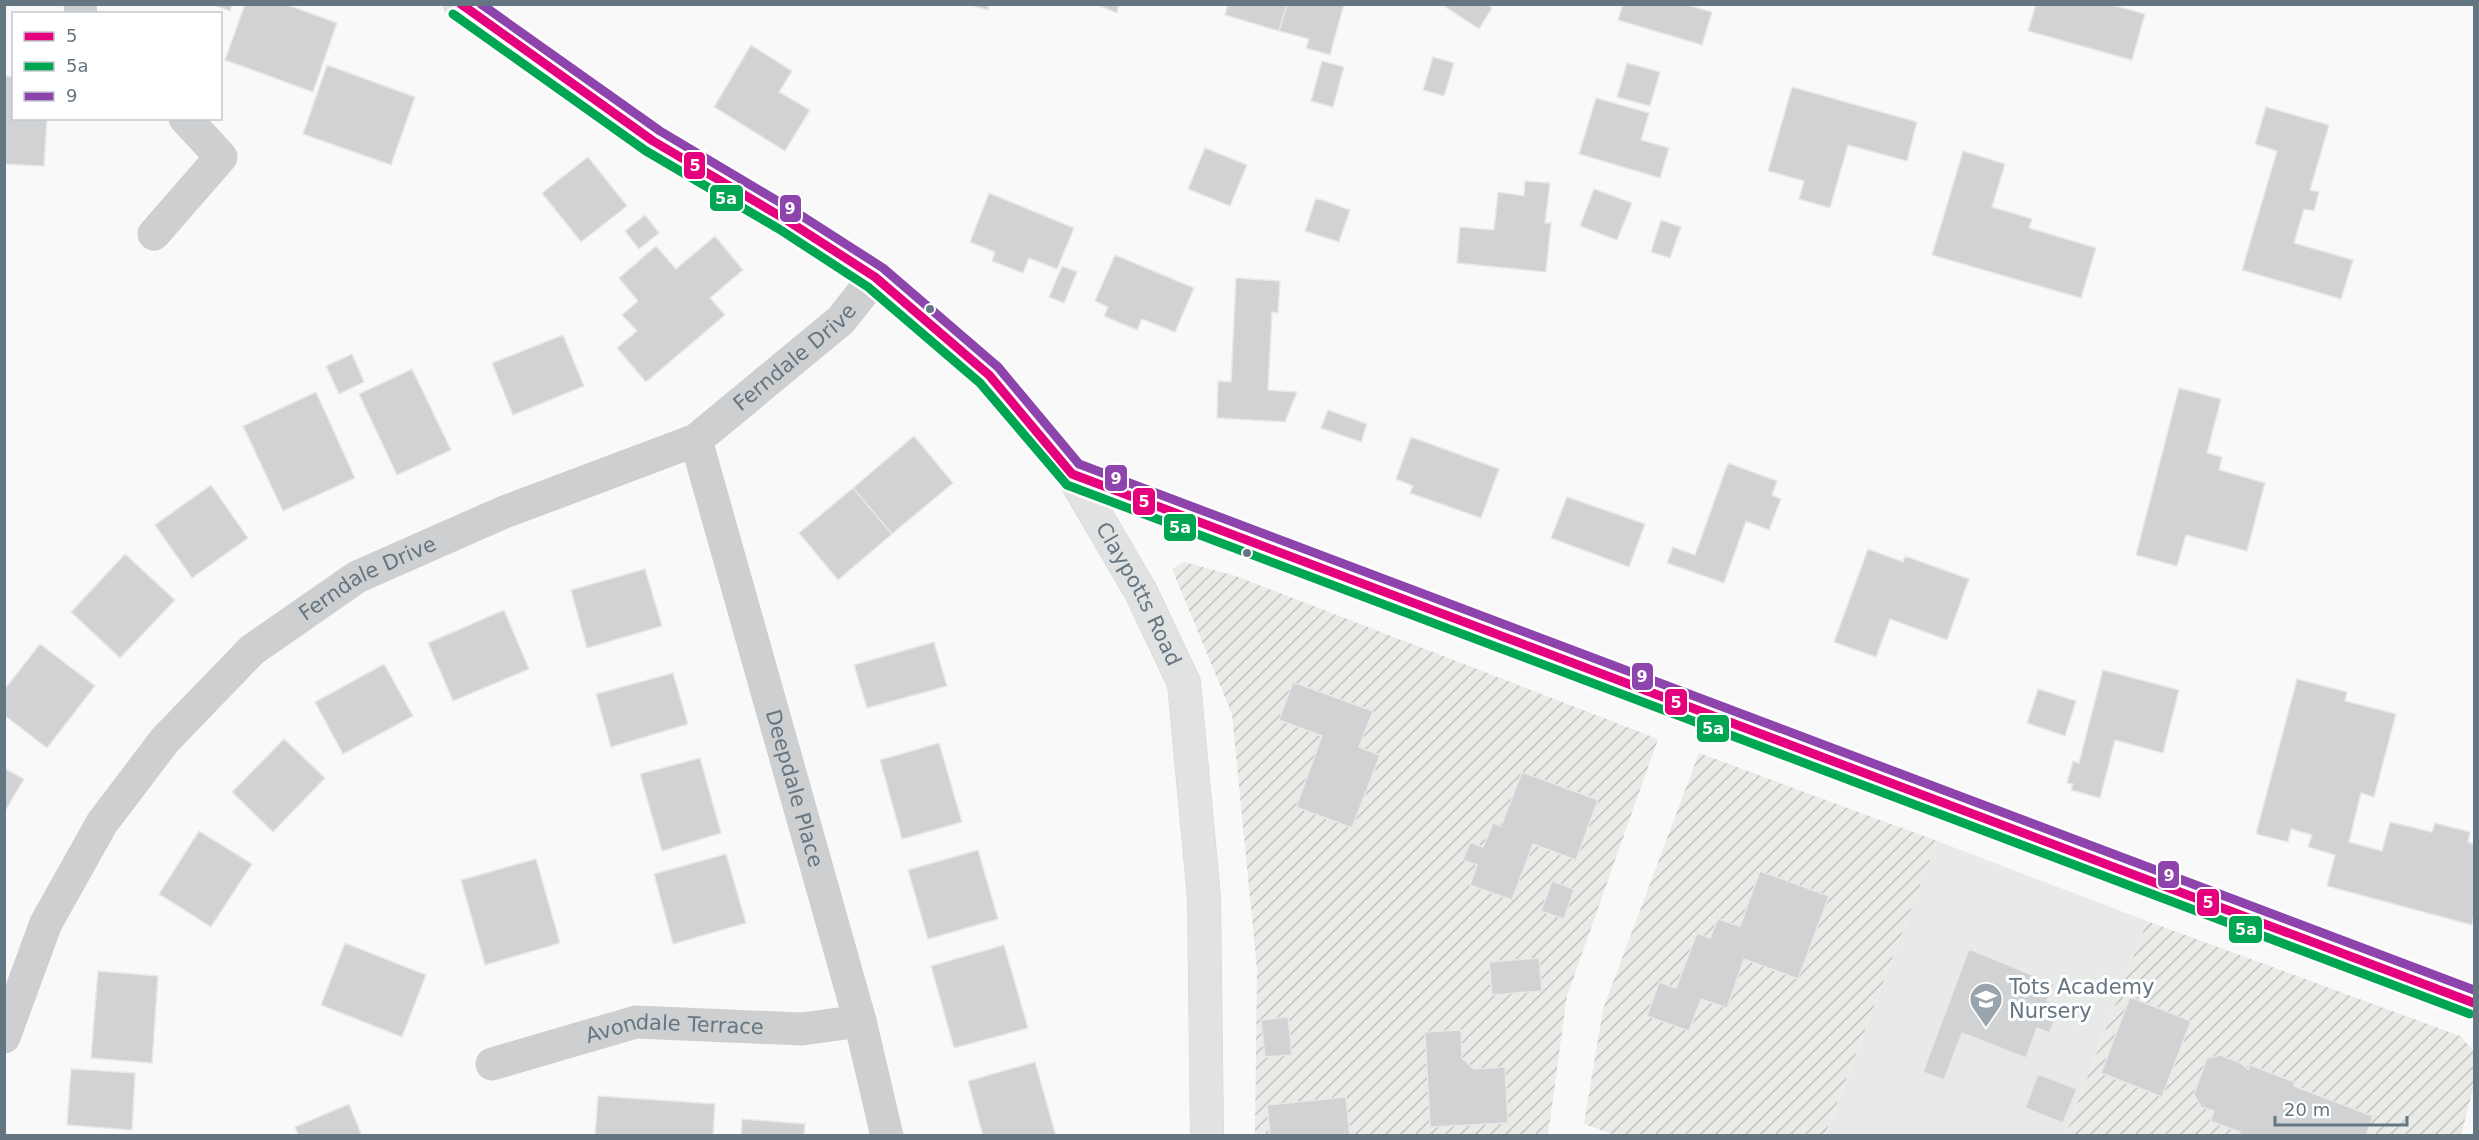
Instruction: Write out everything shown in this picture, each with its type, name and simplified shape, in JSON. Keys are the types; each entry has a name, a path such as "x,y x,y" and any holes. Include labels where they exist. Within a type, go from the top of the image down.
{"main road":[{"name":"Claypotts Road","path":"460,4 653,141 785,219 875,277 989,375 1072,474 1141,592 1184,683 1204,898 1207,1136"}],"street":[{"path":"154,234 220,157 187,120"},
{"name":"Ferndale Drive","path":"4,1037 46,923 102,823 165,740 252,650 357,577 502,513 696,440 841,320 875,277"},
{"name":"Deepdale Place","path":"696,440 860,1021 887,1136"},
{"path":"1072,474 2475,1003"},
{"name":"Avondale Terrace","path":"492,1065 636,1022 802,1029 860,1021"}],"shaded area":[{"path":"1184,562 1236,576 1658,739 1567,996 1548,1135 1255,1135 1257,969 1232,714 1172,569"},
{"path":"1699,753 1937,841 1825,1135 1618,1136 1584,1124 1603,1009"},
{"name":"Tots Academy Nursery","path":"1937,841 2147,921 2065,1135 1825,1136"},
{"path":"2147,921 2460,1036 2474,1051 2474,1085 2461,1135 2065,1136"}],"building":[{"path":"211,4 232,4 230,11"},
{"path":"245,4 285,4 337,23 313,92 225,60"},
{"path":"966,4 989,4 988,10"},
{"path":"1095,4 1119,4 1117,13"},
{"path":"1228,4 1287,4 1279,31 1225,15"},
{"path":"1287,4 1344,4 1330,55 1306,48 1309,39 1279,31"},
{"path":"1441,4 1486,4 1492,8 1479,29"},
{"path":"1623,4 1684,4 1712,12 1702,45 1618,20"},
{"path":"2036,4 2109,4 2145,14 2132,60 2028,31"},
{"path":"751,45 792,71 779,92 810,110 785,151 714,107"},
{"path":"1433,57 1454,63 1444,96 1423,90"},
{"path":"1322,61 1344,67 1333,107 1311,101"},
{"path":"1627,63 1660,72 1650,106 1617,97"},
{"path":"327,65 415,97 391,165 303,134"},
{"path":"4,76 12,77 12,120 47,120 44,166 4,164"},
{"path":"1792,87 1917,122 1907,161 1848,145 1830,208 1799,199 1804,181 1768,171"},
{"path":"1596,98 1649,113 1641,140 1669,148 1660,178 1579,154"},
{"path":"2266,107 2329,125 2310,190 2319,192 2314,211 2304,209 2294,243 2353,260 2341,299 2242,270 2277,151 2255,144"},
{"path":"1205,148 1247,165 1230,206 1188,189"},
{"path":"1963,151 2005,164 1992,207 2032,219 2029,228 2096,248 2081,298 1932,255"},
{"path":"588,157 627,206 581,242 542,193"},
{"path":"1525,181 1550,183 1545,223 1551,223 1546,272 1457,263 1460,227 1494,230 1498,192 1524,196"},
{"path":"1594,189 1632,203 1617,240 1580,226"},
{"path":"989,193 1074,228 1057,269 1029,258 1023,273 992,261 995,252 970,242"},
{"path":"1316,198 1350,210 1339,242 1305,231"},
{"path":"645,215 659,233 639,249 625,231"},
{"path":"1661,220 1681,227 1670,258 1651,252"},
{"path":"715,236 743,270 710,298 725,315 646,382 617,348 637,331 622,315 638,301 619,278 656,246 676,269"},
{"path":"1115,255 1194,288 1175,332 1142,319 1137,330 1104,316 1108,307 1095,301"},
{"path":"1062,266 1077,272 1064,303 1049,297"},
{"path":"1236,278 1280,281 1278,313 1272,312 1268,390 1297,392 1285,422 1217,418 1218,381 1231,382"},
{"path":"563,335 584,386 513,415 492,363"},
{"path":"352,354 364,382 339,394 326,366"},
{"path":"412,369 451,450 397,475 359,394"},
{"path":"2179,388 2221,399 2207,453 2222,457 2219,470 2265,483 2247,551 2186,535 2177,566 2136,555"},
{"path":"316,392 355,478 283,511 243,426"},
{"path":"1328,410 1367,424 1361,442 1321,428"},
{"path":"914,436 953,483 892,534 853,488"},
{"path":"1411,437 1499,469 1481,518 1410,493 1413,486 1396,479"},
{"path":"1728,463 1777,481 1772,495 1781,499 1769,530 1746,521 1724,583 1667,563 1673,547 1695,555"},
{"path":"211,485 248,538 192,578 155,525"},
{"path":"853,488 892,534 838,580 799,533"},
{"path":"1567,497 1645,524 1629,567 1551,538"},
{"path":"1868,549 1903,562 1905,556 1969,579 1947,640 1890,619 1876,657 1834,642"},
{"path":"125,554 175,600 120,658 71,612"},
{"path":"645,569 662,626 587,648 571,590"},
{"path":"504,610 529,669 453,701 428,643"},
{"path":"934,642 947,686 867,708 854,665"},
{"path":"40,644 95,686 47,748 4,715 4,690"},
{"path":"384,664 413,716 343,754 315,702"},
{"path":"2103,670 2179,690 2163,753 2115,740 2100,798 2071,790 2073,784 2067,783 2073,761 2079,763"},
{"path":"673,673 688,724 611,747 596,694"},
{"path":"2297,679 2347,692 2345,701 2396,714 2374,797 2361,793 2349,842 2382,851 2390,822 2432,832 2435,823 2470,832 2468,842 2474,844 2472,925 2327,886 2335,855 2308,847 2312,835 2291,829 2288,842 2256,834"},
{"path":"1293,682 1373,711 1359,747 1380,755 1352,828 1296,807 1322,736 1279,720"},
{"path":"2038,689 2076,701 2065,736 2027,723"},
{"path":"284,739 325,778 273,832 232,792"},
{"path":"939,743 962,822 902,839 880,760"},
{"path":"700,758 721,833 662,851 640,774"},
{"path":"4,768 24,779 4,813"},
{"path":"1522,772 1598,800 1576,860 1533,844 1512,900 1470,885 1477,865 1463,860 1470,842 1483,847 1493,823 1501,826"},
{"path":"199,831 252,864 211,927 159,894"},
{"path":"978,850 998,919 928,939 908,870"},
{"path":"726,854 746,923 673,944 654,874"},
{"path":"536,859 560,943 485,965 461,880"},
{"path":"1760,871 1829,896 1798,979 1744,959 1727,1008 1701,999 1689,1031 1647,1016 1659,982 1676,988 1697,933 1710,938 1718,919 1740,926"},
{"path":"1552,881 1574,889 1564,919 1541,911"},
{"path":"345,943 426,975 402,1037 321,1005"},
{"path":"1004,945 1028,1028 954,1048 931,966"},
{"path":"1969,949 2054,984 2047,1001 2059,1005 2050,1033 2037,1028 2026,1058 1962,1033 1944,1080 1923,1072"},
{"path":"1539,958 1542,991 1492,995 1489,962"},
{"path":"98,971 158,976 152,1063 91,1058"},
{"path":"2130,997 2191,1021 2162,1097 2101,1073"},
{"path":"1288,1017 1292,1055 1265,1057 1261,1020"},
{"path":"1461,1030 1462,1058 1474,1069 1505,1067 1508,1123 1430,1127 1425,1032"},
{"path":"2220,1055 2239,1062 2248,1069 2250,1065 2295,1082 2294,1086 2373,1116 2366,1136 2239,1136 2240,1132 2210,1121 2214,1111 2201,1107 2194,1094 2207,1058"},
{"path":"1035,1062 1056,1136 983,1136 968,1081"},
{"path":"71,1069 135,1073 132,1130 67,1125"},
{"path":"2038,1074 2077,1089 2063,1123 2025,1108"},
{"path":"598,1096 715,1104 713,1136 595,1136"},
{"path":"1346,1097 1350,1136 1270,1136 1267,1105"},
{"path":"349,1104 362,1136 299,1136 295,1127"},
{"path":"742,1119 805,1124 804,1136 741,1136"}],"transit line":[{"name":"5","path":"461,4 653,141 785,219 875,277 989,375 1072,474 2474,1003"},
{"name":"9","path":"481,4 660,131 791,209 883,268 998,367 1079,464 2474,990"},
{"name":"5a","path":"453,14 646,151 779,229 868,287 980,383 1067,485 2470,1014"}],"place":[{"name":"Tots Academy Nursery","path":"1986,1028"}]}
